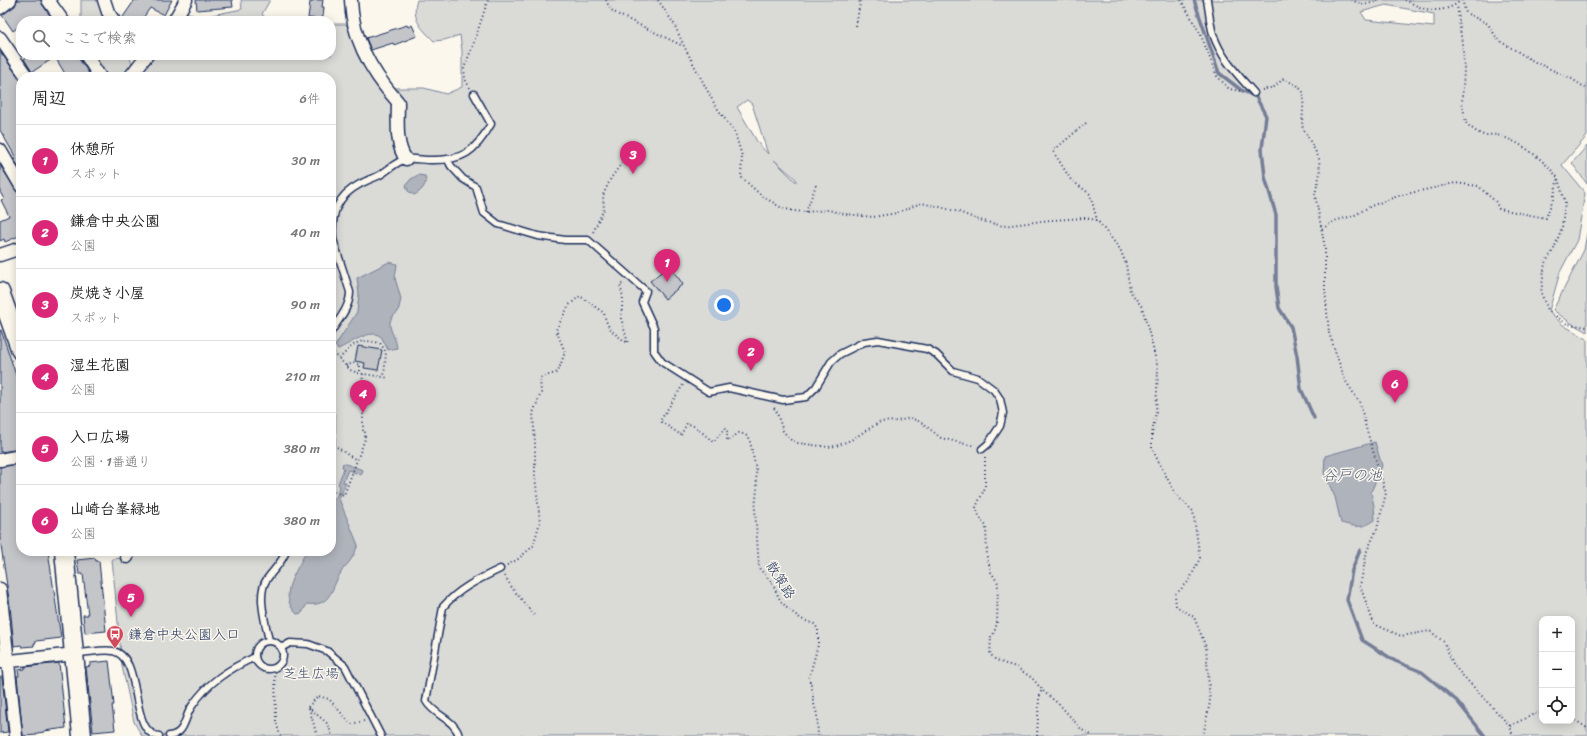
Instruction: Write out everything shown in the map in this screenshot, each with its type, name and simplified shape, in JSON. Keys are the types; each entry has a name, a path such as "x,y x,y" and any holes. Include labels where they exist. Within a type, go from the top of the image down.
{"street":[{"path":"0,8 10,0"},
{"path":"48,0 59,16"},
{"path":"104,0 111,16"},
{"path":"177,16 186,0"},
{"path":"351,0 351,15 365,58 398,102 399,142 403,155 406,159"},
{"path":"0,38 24,72"},
{"path":"89,60 97,72"},
{"path":"133,72 140,60"},
{"path":"0,150 16,177"},
{"path":"0,255 16,250"},
{"path":"0,292 16,337"},
{"path":"0,460 16,457"},
{"path":"65,556 82,736"},
{"path":"0,589 4,661 16,736"},
{"path":"4,661 75,654"}],"lane":[{"path":"1207,0 1212,33 1222,55 1233,70 1254,92"},
{"path":"336,205 342,196 351,189 378,176 406,159 448,160 462,156 474,149 491,124 474,94"},
{"path":"448,160 451,166 463,179 476,187 484,213 498,224 538,236 564,240 588,240 646,291 642,302 654,328 654,351 662,362 709,392 729,388 783,400 806,397 816,387 831,362 840,354 864,342 878,340 927,349 936,354 953,371 978,378 994,390 1000,399 1003,413 1000,426 988,444 982,449"},
{"path":"336,248 350,292 350,299 347,307 336,324"},
{"path":"268,641 261,598 266,580 283,561 284,556"},
{"path":"459,736 457,728 429,708 426,701 443,607 451,598 472,583 500,569"},
{"path":"268,641 276,643 281,648 283,657 274,668 266,669 262,667 255,657 257,648 264,642 268,641"},
{"path":"281,648 290,643 308,644 327,651 345,666 381,736"},
{"path":"75,654 114,651 127,661 142,719 146,728 155,736 159,736"},
{"path":"169,736 176,735 182,728 189,710 200,693 216,678 234,666 255,657"}],"path":[{"path":"474,94 464,79 464,68 488,0"},
{"path":"606,0 610,9 617,14 684,46"},
{"path":"658,0 674,24 715,105 735,132 742,156 741,178 762,196 782,208 806,212 828,210 873,217 897,213 921,203 940,207 1003,226 1051,220 1085,218 1098,220"},
{"path":"856,26 860,3 859,0"},
{"path":"1351,0 1364,5 1380,0"},
{"path":"1405,0 1422,8 1428,9 1445,9 1457,5 1461,0 1466,12 1488,24 1498,40 1535,62 1572,79 1587,89"},
{"path":"1457,5 1464,70 1462,102 1466,123 1482,134 1495,134 1513,141 1531,152 1549,167 1558,178 1565,202 1562,227 1554,249 1545,263 1540,293 1548,310 1567,324 1587,327"},
{"path":"1254,92 1274,87 1283,79 1297,85 1304,93 1302,126 1319,158 1320,173 1315,194 1325,248 1324,270 1329,333 1345,380 1360,403 1386,493 1377,529 1367,551 1360,586 1374,624 1401,636 1430,631 1444,642 1454,666 1510,726 1513,736"},
{"path":"1086,123 1053,151 1070,180 1090,194 1098,220 1120,249 1126,264 1130,291 1142,307 1154,351 1158,369 1158,390 1152,434 1152,449 1176,495 1193,511 1200,558 1189,581 1175,595 1176,606 1194,617 1206,647 1210,702 1203,736"},
{"path":"588,240 597,227 604,209 604,195 611,178 624,160"},
{"path":"1322,229 1334,221 1353,216 1371,206 1398,196 1455,183 1478,186 1496,202 1500,209 1546,218 1553,200 1558,178"},
{"path":"806,212 816,185"},
{"path":"534,615 512,588 500,569 517,560 533,546 540,522 535,475 536,444 533,413 541,393 540,378 558,372 565,352 556,330 569,305 580,296 604,313 606,323 612,331 628,343 621,318 623,297 620,285 632,279"},
{"path":"339,359 360,341 366,340 380,343 386,352 384,377"},
{"path":"336,356 350,370 362,374 389,378"},
{"path":"336,492 344,495 365,438 365,431 363,431 363,405 361,405 360,387 362,387 362,374 360,365 353,363 346,366"},
{"name":"散策路","path":"687,379 660,422 681,435 687,423 696,427 713,442 726,428 727,441 741,433 749,436 756,469 757,489 755,509 759,568 772,583 780,600 786,608 801,618 814,624 818,629 818,646 809,678 817,714 818,736"},
{"path":"773,407 776,410 783,431 787,436 798,443 828,447 836,446 851,440 880,422 898,422 910,418 921,422 941,438 982,449 986,460 985,488 976,507 978,516 986,526 987,557 991,572 998,583 998,623 991,637 990,654 999,661 1016,667 1032,678 1079,727 1093,736"},
{"path":"336,447 357,460"},
{"path":"274,668 276,721 280,736"},
{"path":"1037,736 1039,699 1042,688"},
{"path":"308,707 318,696 329,699 351,724 372,719"},
{"path":"308,707 317,736"},
{"path":"308,707 328,724 332,736"},
{"path":"1510,726 1534,714 1539,713"},
{"path":"1575,720 1587,728"}],"green space":[{"path":"81,0 98,0 105,16 81,16"},
{"path":"241,0 270,0 262,14 264,16 211,16 212,15 242,9"},
{"name":"芝生広場","path":"417,0 1587,0 1587,136 1562,165 1585,193 1577,240 1560,272 1549,311 1563,325 1587,339 1587,736 142,736 134,722 122,666 112,559 122,558 125,556 336,556 336,72 142,72 152,60 336,60 336,24 346,24 370,76 382,93 395,88 424,88 446,94 462,87 462,51 460,35 444,40 434,41 421,27 416,18 415,7","holes":["1386,5 1434,14 1434,27 1366,20 1361,12","747,100 752,104 768,154 758,143 737,107","774,160 796,179 796,182"]},
{"path":"185,11 194,16 183,16"},
{"path":"93,60 131,60 132,64 126,72 102,72"},
{"path":"1587,146 1587,184 1572,163"},
{"path":"1587,233 1587,332 1553,310 1584,250"}],"water":[{"path":"418,175 425,176 426,182 421,190 414,195 408,191 406,185 411,179"},
{"path":"389,262 397,264 395,278 401,299 398,312 393,316 390,325 397,348 388,350 382,338 378,335 372,334 338,349 336,347 336,344 357,312 359,294 357,278"},
{"name":"谷戸の池","path":"1375,442 1382,466 1371,492 1375,520 1362,526 1341,523 1335,497 1324,473 1325,456"},
{"path":"343,463 363,470 361,475 348,470 343,482 346,483 339,499 358,545 352,558 341,572 326,600 321,603 307,604 302,613 297,614 288,599 291,582 303,556 336,556 336,498 340,486 338,484 344,468 342,467"}],"building":[{"path":"17,0 41,0 50,16 16,16 16,29 13,31 2,15 15,6"},
{"path":"133,0 172,0 164,15 150,8 144,16 124,16 134,1"},
{"path":"196,0 232,0 233,7 197,10"},
{"path":"312,0 323,0 323,16 308,16 310,2 312,2"},
{"path":"407,25 408,27 412,25 417,36 394,45 393,43 371,50 366,38"},
{"path":"0,51 16,74 16,158 0,130"},
{"path":"25,60 50,60 32,72"},
{"path":"57,60 80,60 88,72 64,72"},
{"path":"0,165 16,190 16,237 5,242 4,239 0,241 0,220 9,216 1,200 4,199 0,192"},
{"path":"669,266 683,284 665,299 650,281"},
{"path":"1,330 16,375 16,450 0,452"},
{"path":"358,346 382,350 378,370 364,368 365,363 355,361"},
{"path":"16,465 16,556 49,556 61,638 36,641 34,646 14,646 10,606 0,539 0,467"},
{"path":"95,558 96,561 99,561 106,631 85,633 83,615 88,615 83,574 79,574 77,560"},
{"path":"109,661 115,730 93,732 86,667 90,666 90,663"},
{"path":"59,663 66,728 44,731 37,733 37,735 23,736 17,676 19,676 18,670 25,669 25,667"},
{"path":"0,677 2,677 8,732 0,733"}],"waterway":[{"path":"1194,0 1219,73 1241,90 1256,97 1266,116 1262,149 1265,177 1276,215 1276,287 1279,308 1291,327 1297,356 1301,389 1314,418"},
{"path":"1360,550 1352,570 1347,600 1362,640 1395,661 1422,672 1457,701 1485,736"}],"place":[{"name":"炭焼き小屋","path":"633,174"},
{"name":"休憩所","path":"667,282"},
{"name":"鎌倉中央公園","path":"751,371"},
{"name":"山崎台峯緑地","path":"1395,403"},
{"name":"湿生花園","path":"363,413"},
{"name":"入口広場","path":"131,617"},
{"name":"鎌倉中央公園入口","path":"115,649"}]}
